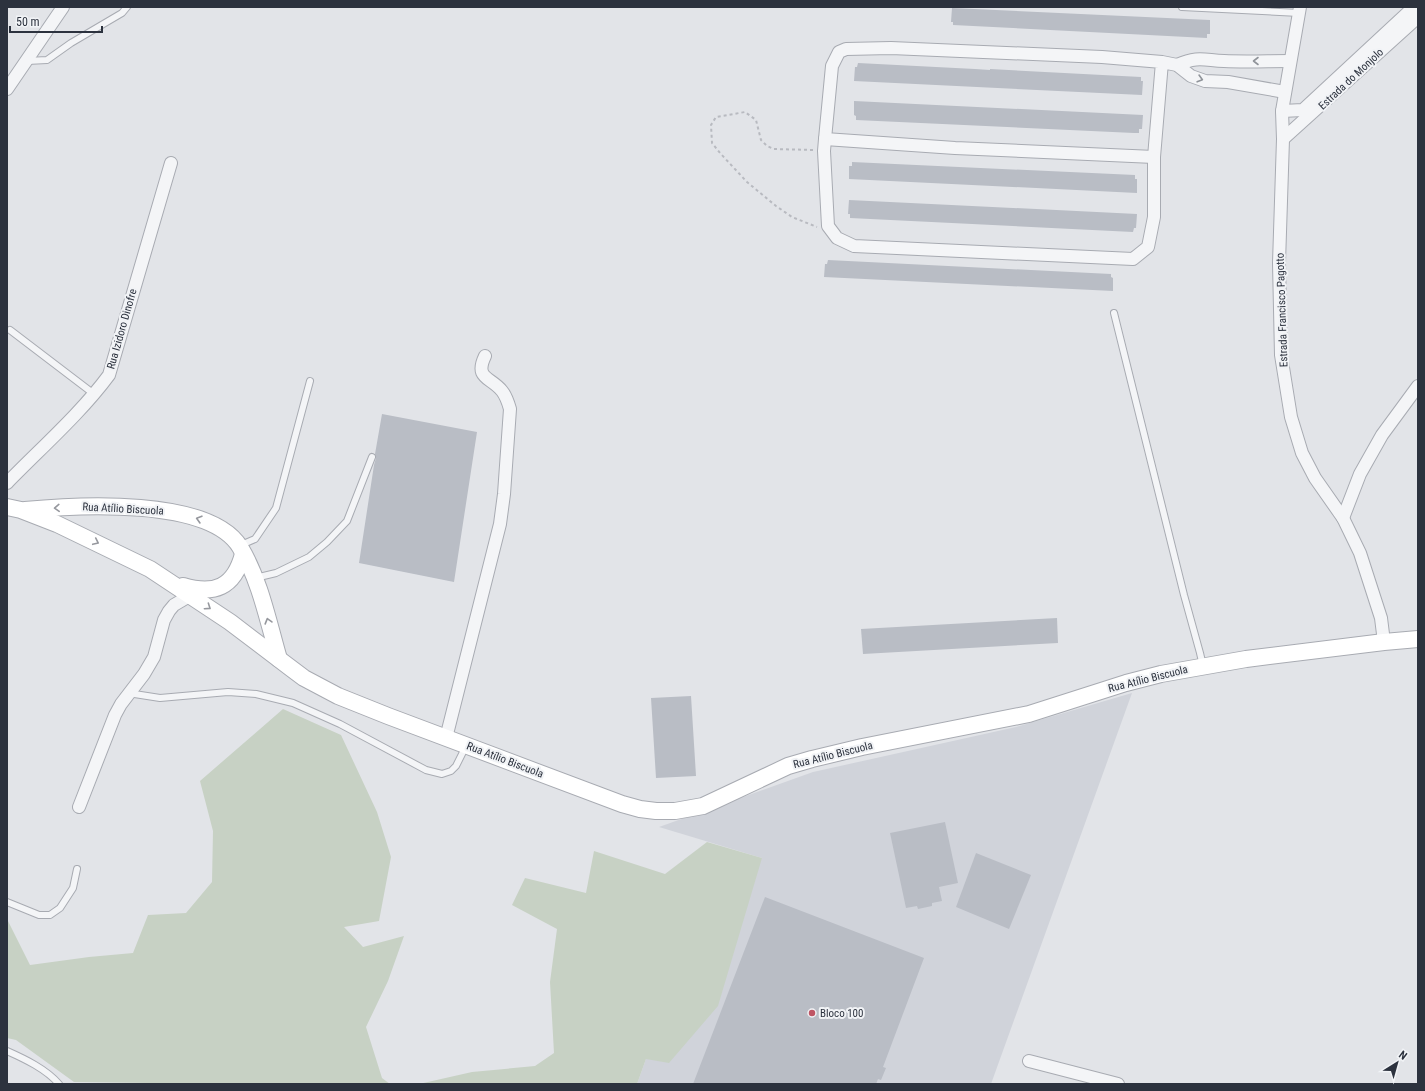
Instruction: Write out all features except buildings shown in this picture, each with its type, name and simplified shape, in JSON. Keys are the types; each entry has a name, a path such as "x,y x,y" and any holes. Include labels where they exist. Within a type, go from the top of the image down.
{"street":[{"path":"7,89 63,7"},
{"path":"1282,111 1303,110 1414,7"},
{"name":"Estrada Francisco Pagotto","path":"1299,10 1282,111 1283,139 1279,263 1281,355 1290,409 1302,453 1316,478 1343,518 1360,553 1381,618 1384,642"},
{"name":"Estrada do Monjolo","path":"1283,139 1418,18"},
{"path":"1162,62 1154,157 1154,217 1148,247 1133,258 854,246 837,238 828,226 825,145 832,66 839,52 846,48 891,48 1102,57 1162,62 1177,65 1191,76 1205,81 1228,82 1285,92"},
{"path":"1177,65 1191,59 1223,61 1290,61"},
{"path":"825,145 954,148 1154,157"},
{"name":"Rua Izidoro Dinofre","path":"7,483 94,394 109,375 171,163"},
{"path":"446,738 500,524 504,494 510,409 507,398 501,390 486,378 483,373 481,365 485,356"},
{"path":"1343,518 1360,474 1382,435 1418,386"},
{"name":"Rua Atílio Biscuola","path":"14,509 57,507 140,508 174,512 207,521 226,531 241,550 255,578 278,659"},
{"name":"Rua Atílio Biscuola","path":"14,509 57,524 124,555 150,569 230,622 304,678 338,696 466,746 622,804 640,809 676,811 703,806 788,766 812,759 862,747 1029,714 1126,683 1161,674 1246,659 1418,639"},
{"path":"173,583 200,590 212,590 218,588 225,584 235,574 241,562 241,550"},
{"path":"80,806 115,715 128,693 144,674 154,657 164,620 174,605 191,595"},
{"path":"1029,1061 1118,1084"}],"lane":[{"path":"25,62 47,60 71,43 122,13 127,7"},
{"path":"1182,7 1299,10"},
{"path":"1114,313 1203,666"},
{"path":"10,330 94,394"},
{"path":"241,550 255,539 276,508 310,381"},
{"path":"255,578 276,573 309,557 327,542 347,521 372,457"},
{"path":"128,693 160,698 228,692 256,694 293,703 340,724 426,770 442,774 451,771 456,766 466,746"},
{"path":"7,902 39,915 50,915 60,908 73,888 77,869"},
{"path":"7,1051 41,1069 59,1084"}],"path":[{"path":"825,145 774,149 770,148 761,140 756,120 745,112 716,117 711,125 712,143 733,168 761,194 792,217 819,228 828,226"}],"shaded area":[{"path":"1132,693 991,1084 637,1084 646,1059 762,858 659,827 813,772 1016,727"},
{"path":"283,709 341,735 377,812 391,857 379,921 344,927 363,947 404,936 388,981 366,1027 382,1078 390,1084 74,1082 16,1040 7,1038 7,919 30,965 133,953 148,915 186,913 212,882 213,831 200,781"},
{"path":"707,842 762,858 718,1006 669,1063 646,1059 637,1084 419,1084 472,1072 535,1066 554,1053 550,982 557,929 512,905 525,878 586,893 594,851 665,874"}],"place":[{"name":"Bloco 100","path":"812,1013"}]}
